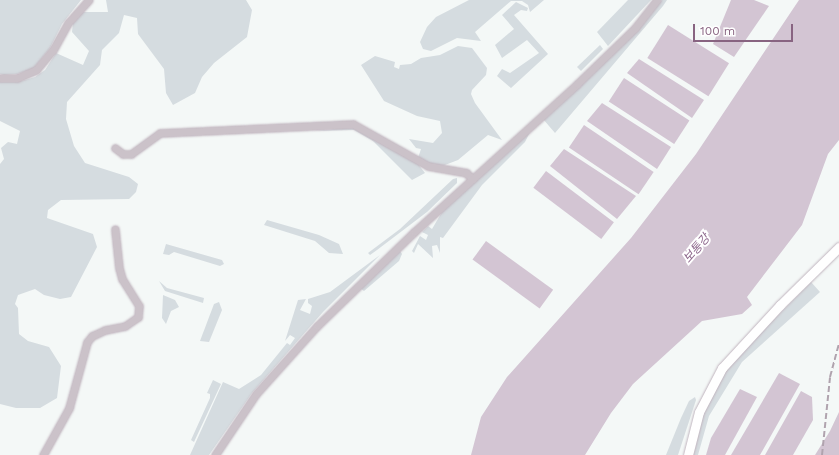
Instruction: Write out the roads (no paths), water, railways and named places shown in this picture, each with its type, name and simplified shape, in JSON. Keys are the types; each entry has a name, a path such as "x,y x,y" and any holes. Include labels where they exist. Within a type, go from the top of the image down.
{"main road":[{"path":"688,455 699,412 722,368 780,305 839,247"}],"street":[{"path":"0,78 17,78 36,70 53,50 68,23 89,0"},
{"path":"215,455 256,394 317,326 414,232 635,28 657,0"},
{"path":"115,148 123,154 131,154 160,133 353,124 428,166 466,173 473,179"},
{"path":"43,455 69,408 87,342 92,336 105,330 125,326 138,317 139,306 122,279 119,268 115,229"}],"water":[{"path":"731,0 754,0 769,6 734,57 713,44"},
{"name":"보통강","path":"799,0 839,0 839,140 828,154 802,225 747,297 752,305 742,314 702,321 633,384 611,413 585,455 471,455 481,417 507,377 631,238 696,154"},
{"path":"668,25 729,63 708,96 647,58"},
{"path":"639,59 704,100 692,118 627,73"},
{"path":"624,78 689,120 674,144 609,101"},
{"path":"602,103 671,147 657,169 587,121"},
{"path":"584,125 654,172 639,194 569,147"},
{"path":"564,149 636,196 617,219 550,166"},
{"path":"546,171 614,222 601,239 533,188"},
{"path":"486,241 553,290 540,308 472,260"},
{"path":"779,373 800,384 760,455 731,455"},
{"path":"740,389 757,397 725,455 706,455 711,438"},
{"path":"801,391 812,397 813,420 793,455 765,455"},
{"path":"839,412 839,455 815,455 830,431"}],"railway":[{"path":"822,455 830,377 839,343"}]}
